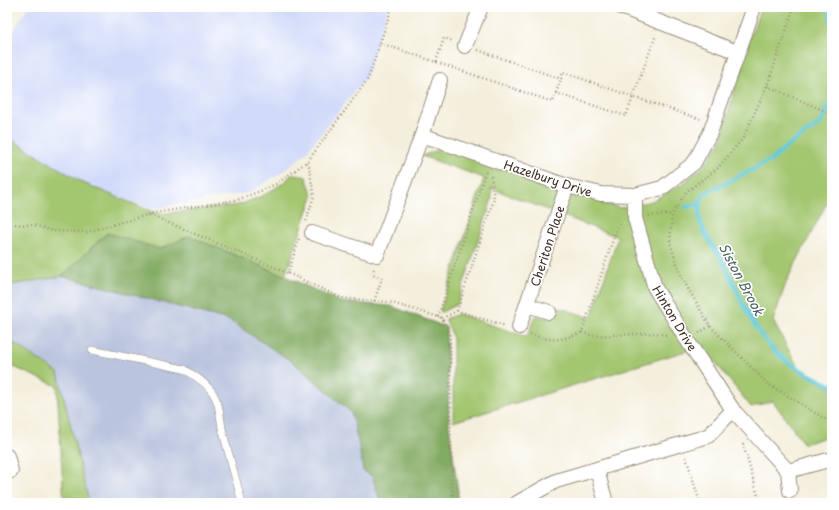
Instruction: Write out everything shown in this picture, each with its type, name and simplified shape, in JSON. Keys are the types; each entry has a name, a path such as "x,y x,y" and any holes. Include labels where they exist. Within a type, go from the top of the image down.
{"street":[{"path":"465,46 481,7"},
{"path":"621,7 738,52"},
{"name":"Hazelbury Drive","path":"422,135 567,186 601,194 635,194 662,188 694,162 710,133 754,7"},
{"path":"306,231 377,255 422,135 440,80"},
{"name":"Cheriton Place","path":"519,327 567,186"},
{"name":"Hinton Drive","path":"635,194 636,218 655,288 733,410 788,471"},
{"path":"527,305 549,312"},
{"path":"517,503 556,481 708,436 733,410"},
{"path":"7,456 11,471"},
{"path":"790,491 788,471 832,459"},
{"path":"597,470 606,503"}],"lane":[{"path":"92,350 184,369 196,377 214,395 220,410 222,428 242,503"}],"path":[{"path":"7,224 33,225 54,231 87,232 149,214 237,200 276,184 308,161 368,79 392,7"},
{"path":"794,7 767,86 743,138 718,168 686,192 672,214 670,243 682,278 710,326 768,384 832,423"},
{"path":"556,93 626,116 660,22"},
{"path":"436,62 444,38 561,79"},
{"path":"380,43 553,102 563,72 633,97 714,123"},
{"path":"767,86 832,114"},
{"path":"457,311 494,199 490,159"},
{"path":"438,316 490,159"},
{"path":"288,273 306,231 314,196 308,161"},
{"path":"149,214 288,273 341,298 374,302 389,302 442,318 450,334 451,483 454,503"},
{"path":"636,218 672,214"},
{"path":"374,302 382,278 372,276 377,255"},
{"path":"582,332 593,336 656,333 687,340 710,326"},
{"path":"741,438 760,503"},
{"path":"682,444 700,503"}],"shaded area":[{"path":"28,7 388,7 366,77 305,154 281,173 248,193 150,209 83,183 7,137 7,42"},
{"path":"62,276 229,320 294,363 351,412 363,471 372,476 381,503 89,503 58,373 9,340 11,285"}],"green space":[{"path":"761,7 832,7 832,193 787,280 773,321 800,371 832,389 832,435 804,444 773,401 751,407 702,346 453,422 453,340 446,321 447,318 459,314 527,337 535,316 548,318 552,305 591,318 618,237 491,188 492,199 457,304 442,312 440,311 484,178 422,156 443,148 620,208 652,201 681,185 704,166 721,141 744,54"},
{"path":"7,137 83,183 158,214 239,205 264,195 285,182 291,175 306,177 313,196 285,276 189,236 160,249 107,233 62,276 11,285 9,340 58,373 89,503 64,503 57,386 7,364"},
{"path":"107,233 160,249 189,236 285,276 341,302 391,306 446,327 449,425 458,492 458,503 381,503 372,476 363,471 351,412 294,363 229,320 62,276"}],"waterway":[{"name":"Siston Brook","path":"829,7 832,26"},
{"name":"Siston Brook","path":"832,96 821,123 787,146 773,159 704,194 699,210 700,220 707,237 723,262 750,318 764,339 779,355 793,366 832,386"},
{"path":"686,207 699,203"}]}
